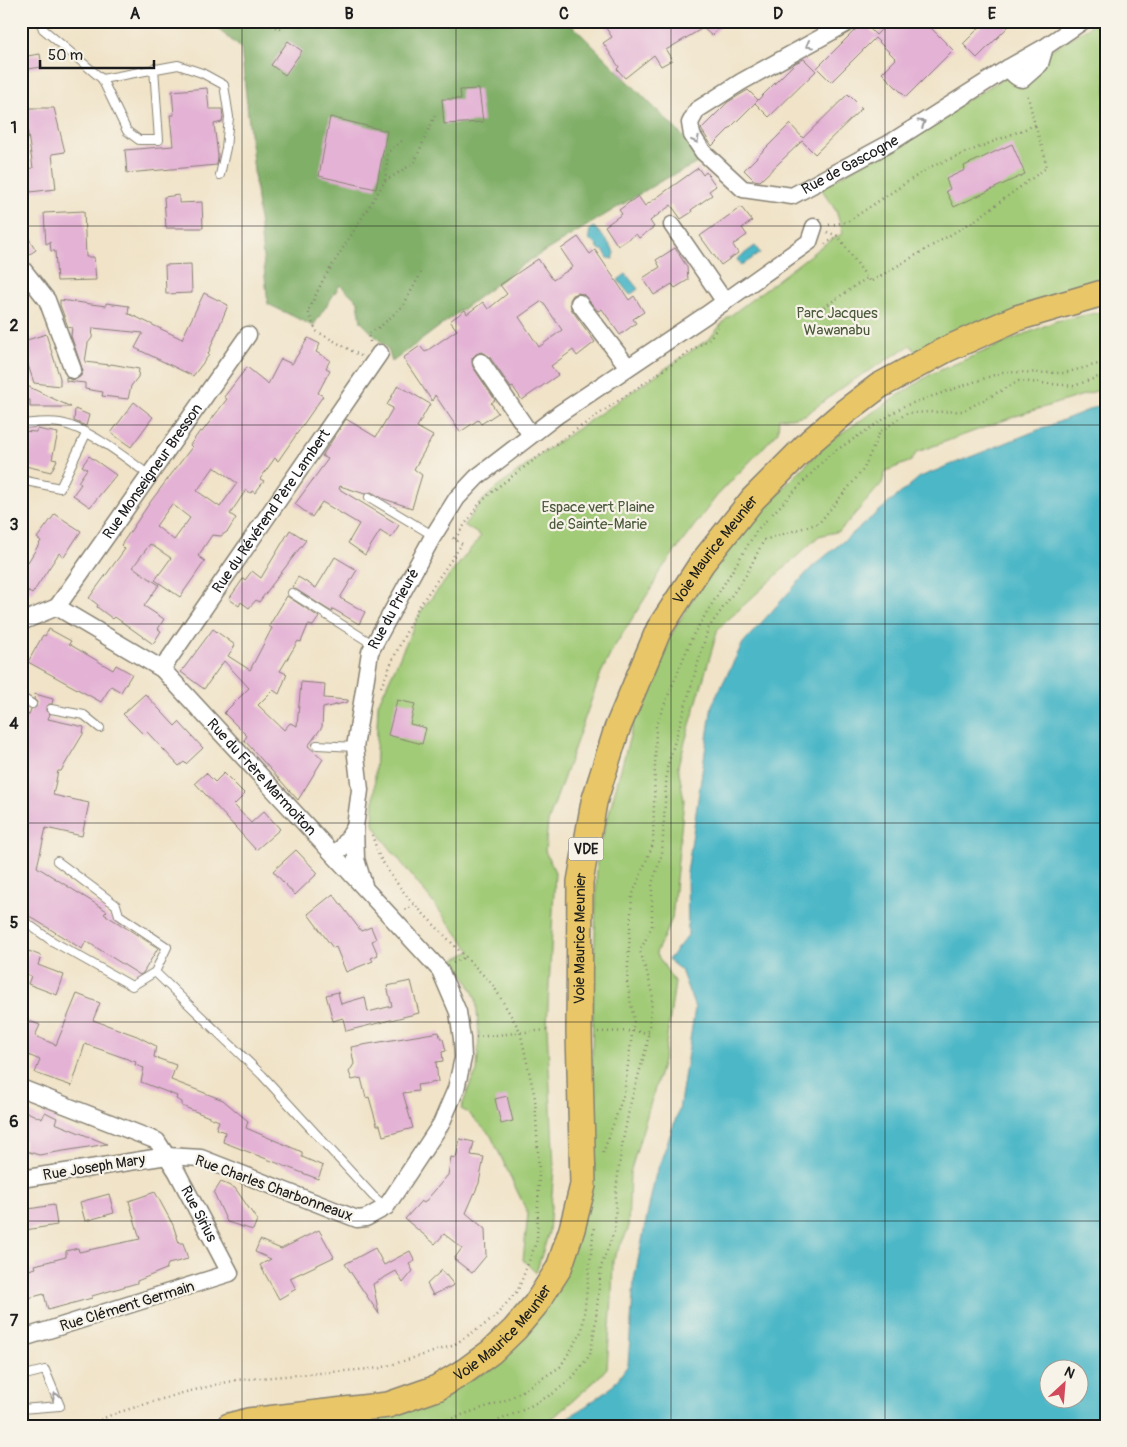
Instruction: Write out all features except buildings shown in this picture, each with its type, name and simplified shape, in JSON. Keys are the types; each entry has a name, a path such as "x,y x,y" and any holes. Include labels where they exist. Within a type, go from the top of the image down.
{"main road":[{"name":"Voie Maurice Meunier","path":"229,1426 248,1421 388,1405 437,1388 491,1352 515,1329 536,1304 559,1268 572,1229 583,1185 579,1023 580,882 594,802 617,730 658,630 702,563 753,499 811,441 879,386 947,349 1016,318 1106,292"}],"street":[{"name":"Rue de Gascogne","path":"852,21 741,82 698,110 690,123 692,135 703,152 743,189 792,196 890,143 1008,68 1045,47 1083,21"},
{"path":"1008,68 1012,74 1023,79 1040,64 1045,47"},
{"path":"672,225 725,302"},
{"name":"Rue du Prieuré","path":"365,890 356,859 355,827 360,790 355,747 370,652 436,532 457,498 477,477 559,414 725,302 809,242 814,227"},
{"path":"21,267 47,300 73,370"},
{"path":"579,303 628,367"},
{"name":"Rue Monseigneur Bresson","path":"57,606 248,334"},
{"name":"Rue du Révérend Père Lambert","path":"162,669 377,358"},
{"path":"481,362 531,435"},
{"path":"21,622 57,606"},
{"name":"Rue du Frère Marmoiton","path":"57,606 162,669 440,970 458,1012 462,1039"},
{"name":"Rue du Prieuré","path":"333,853 342,848 355,827"},
{"path":"386,1207 441,1124 456,1089 463,1058 462,1039"},
{"path":"21,1088 157,1141 167,1156"},
{"name":"Rue Charles Charbonneaux","path":"167,1156 200,1158 357,1218 366,1218 386,1207"},
{"name":"Rue Joseph Mary","path":"21,1179 167,1156"},
{"name":"Rue Sirius","path":"167,1156 230,1273"},
{"name":"Rue Clément Germain","path":"23,1338 230,1273"}],"lane":[{"path":"40,21 43,29 102,79 127,131 139,140 159,140 154,68"},
{"path":"102,79 178,65 202,73 224,85 229,117 226,148 220,175"},
{"path":"21,424 59,423 86,434 116,451 149,475"},
{"path":"21,480 60,488 86,434"},
{"path":"368,497 436,532"},
{"path":"292,593 374,646"},
{"path":"21,697 32,704"},
{"path":"51,709 84,715 100,728"},
{"path":"317,745 355,747"},
{"path":"21,919 52,941 132,986 155,972 167,946 119,915 116,905 57,861"},
{"path":"155,972 262,1075 386,1207"},
{"path":"21,1376 45,1370 60,1406 21,1410"}],"path":[{"path":"256,21 283,29"},
{"path":"814,227 838,236 870,282 974,221 1046,168 1045,156 1023,79"},
{"path":"377,358 337,344 316,331 308,311 323,280 385,181 414,163 436,113"},
{"path":"814,227 847,222 930,167 1035,125"},
{"path":"385,181 388,152 403,140"},
{"path":"822,246 838,236"},
{"path":"377,358 368,334 381,326 403,306 421,273"},
{"path":"824,307 867,278"},
{"path":"455,539 479,504 495,489 554,445 710,338 721,324"},
{"path":"602,1156 624,1094 634,1020 627,982 632,896 653,844 656,725 693,635 757,530 829,455 904,406 1004,372 1064,373 1106,362"},
{"path":"485,1426 523,1410 554,1393 573,1377 590,1355 601,1267 615,1229 616,1191 621,1151 630,1105 649,1033 654,993 640,950 652,926 652,884 662,854 667,768 708,629 746,575 764,540 819,523 863,470 880,432 907,413 963,411 1019,381 1074,386 1106,374"},
{"path":"380,692 394,657 418,608 462,544 455,539 436,532"},
{"path":"87,1426 113,1414 182,1393 236,1380 381,1368 452,1346 493,1319 518,1290 538,1240 539,1172 535,1098 520,1031 493,985 414,904 390,874 378,856 371,828"},
{"path":"462,1039 520,1031 547,1030"},
{"path":"593,1032 632,1031 649,1033"},
{"path":"396,1424 441,1422 509,1399 560,1367 582,1332 595,1224"}],"green space":[{"path":"208,21 561,21 574,27 686,139 698,163 661,181 519,267 392,362 388,349 361,322 358,301 340,285 313,326 268,304 241,48"},
{"path":"1094,21 1106,21 1106,281 915,352 911,345 849,383 805,415 779,418 778,432 716,497 658,574 654,584 613,649 601,673 548,822 545,851 555,872 547,1026 554,1168 549,1232 536,1273 523,1260 528,1214 491,1136 467,1112 461,1109 471,1082 477,1072 479,1036 476,999 466,977 451,961 471,951 382,838 373,823 378,704 421,611 481,536 464,525 484,499 554,445 710,338 726,319 822,246 843,233 836,211 821,188 1089,27"},
{"path":"1106,311 1106,388 1016,416 917,452 911,461 886,471 882,483 840,531 819,536 718,629 678,766 684,800 672,919 656,953 675,983 664,1058 630,1173 628,1230 613,1260 607,1368 554,1417 532,1426 308,1426 346,1422 413,1410 487,1371 543,1312 594,1166 592,1050 597,857 646,677 720,553 828,442 931,374 1056,321"}],"water":[{"path":"594,227 615,253 613,259 608,258 604,251 590,241 590,229"},
{"path":"755,246 760,253 741,266 737,259"},
{"path":"626,274 638,289 630,295 618,280"},
{"path":"1106,403 1106,1426 547,1426 579,1411 612,1387 628,1365 634,1280 655,1177 679,1110 695,1008 681,970 668,960 688,935 687,873 712,705 743,643 811,568 920,477"}],"park label":[{"name":"Parc Jacques Wawanabu","path":"837,322"},
{"name":"Espace vert Plaine de Sainte-Marie","path":"598,516"}]}
